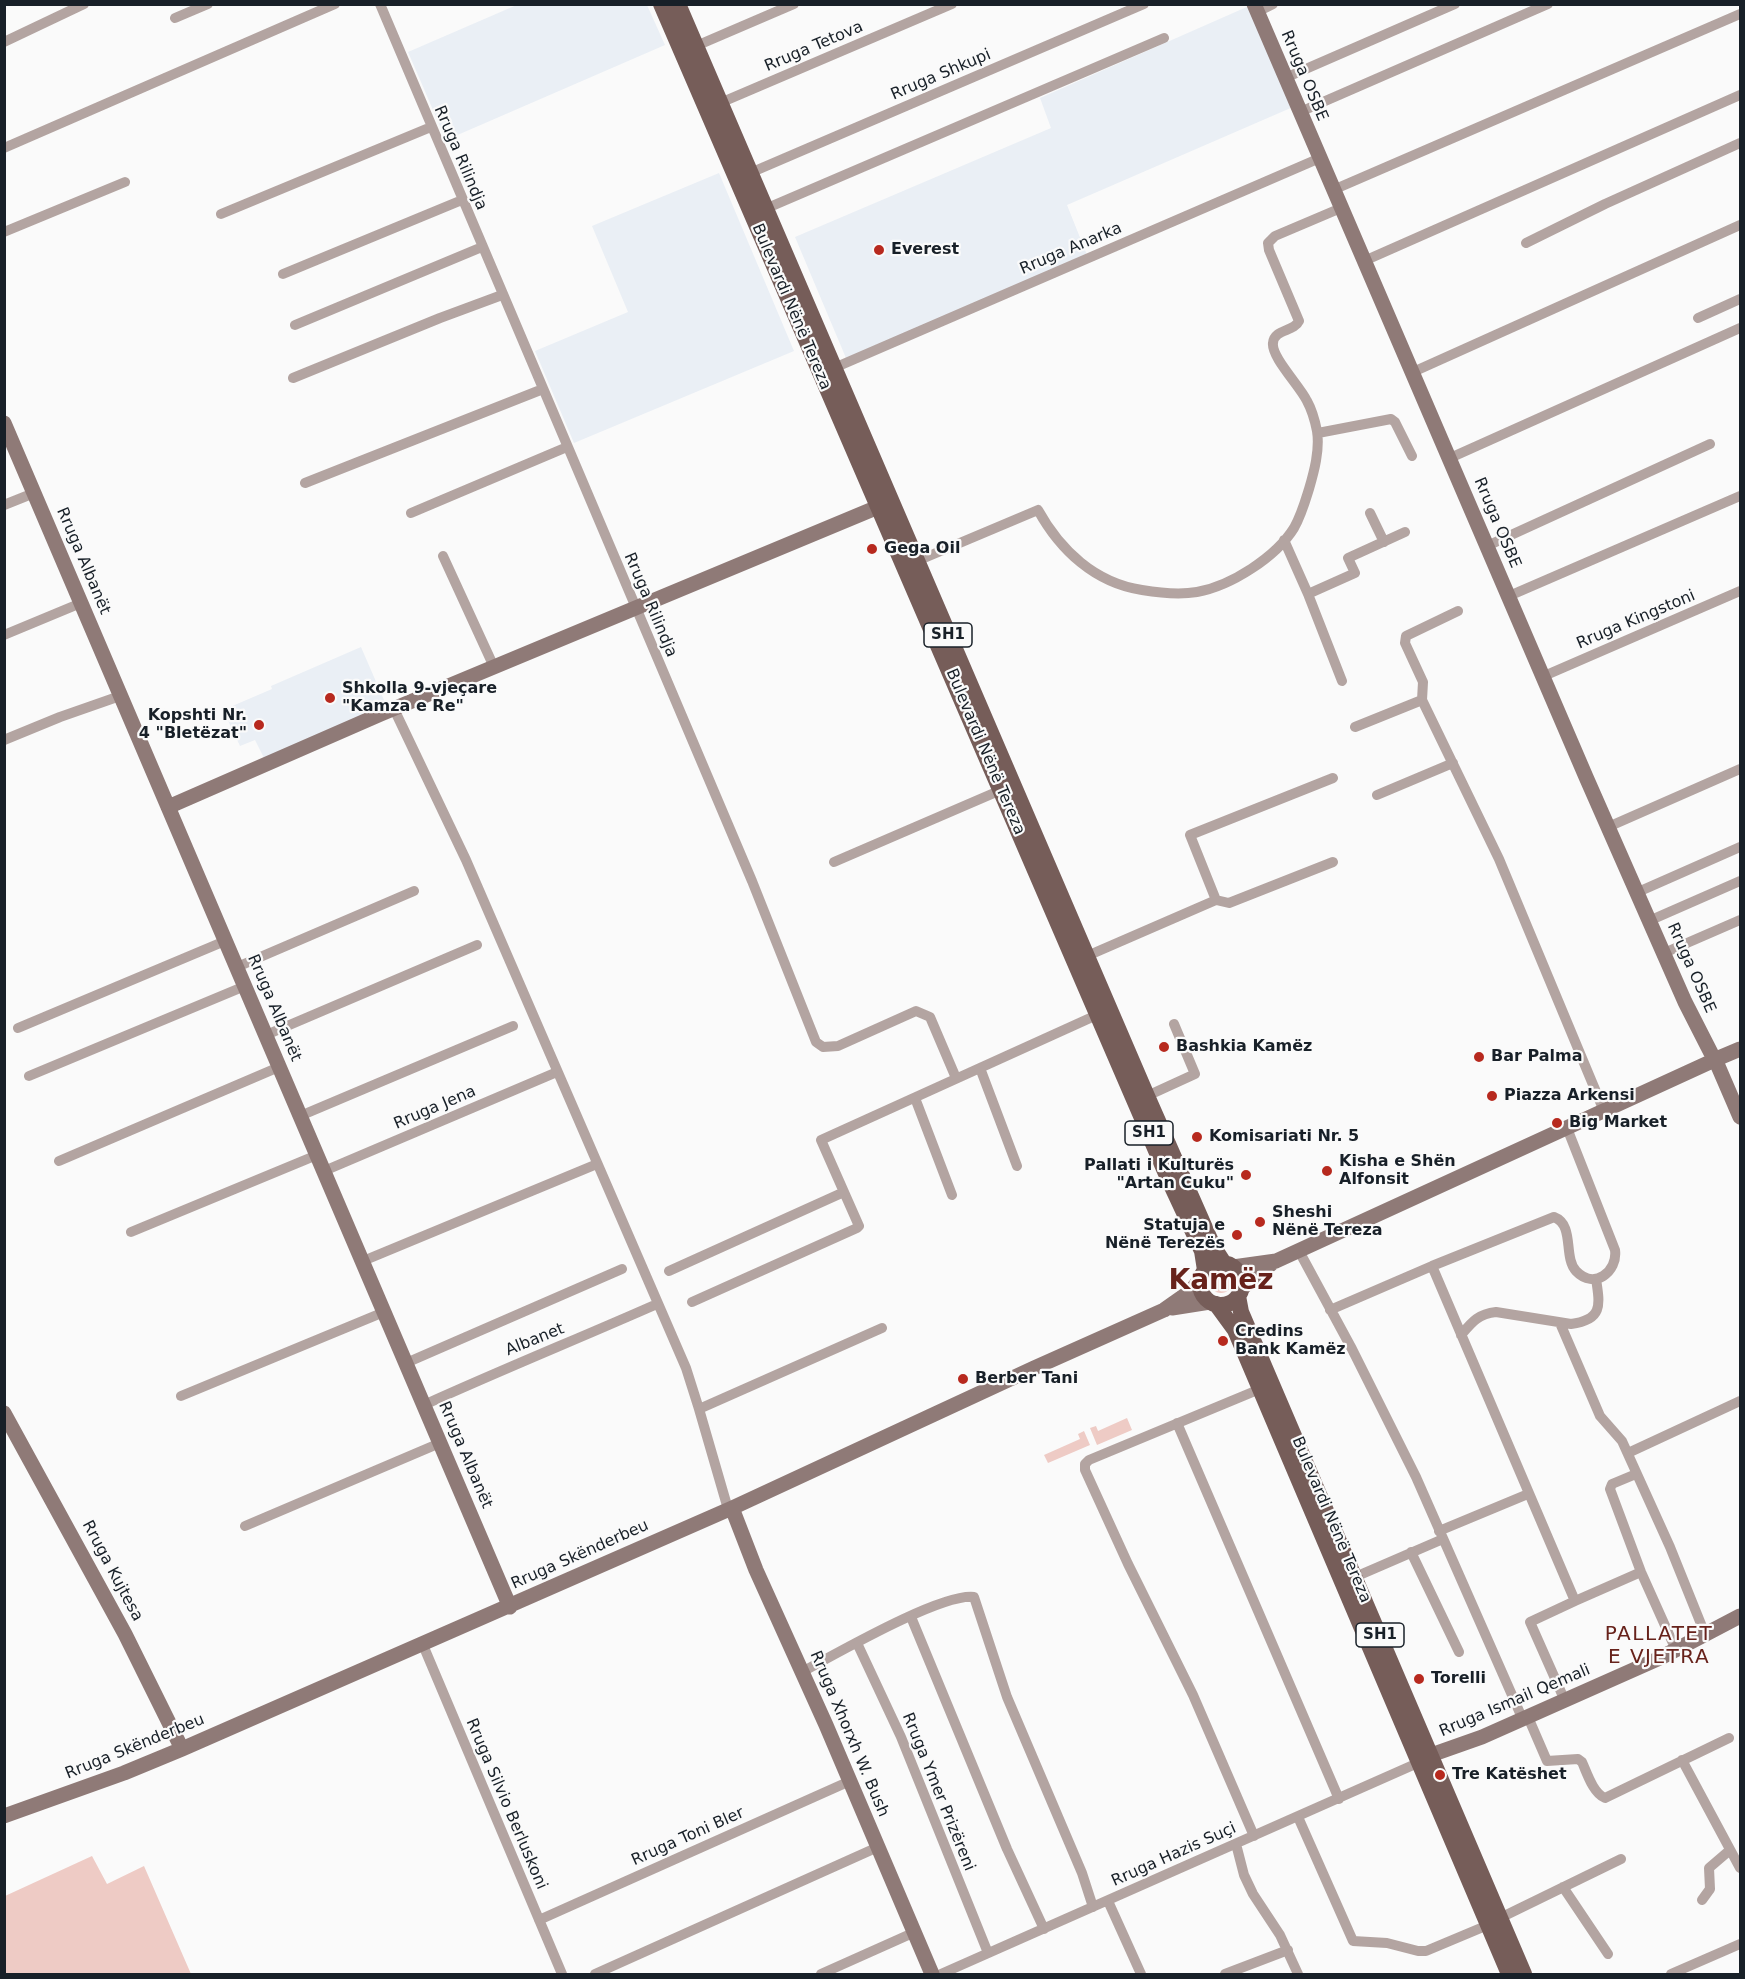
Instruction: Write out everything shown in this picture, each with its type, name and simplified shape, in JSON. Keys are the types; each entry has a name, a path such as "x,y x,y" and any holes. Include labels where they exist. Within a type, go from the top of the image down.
{"main road":[{"name":"Bulevardi Nënë Tereza","path":"661,4 1001,790 1104,1012 1147,1096 1213,1246 1240,1276 1241,1311 1355,1577 1426,1759 1494,1922 1509,1974"},
{"name":"Bulevardi Nënë Tereza","path":"678,4 1087,956 1104,1012 1167,1176 1202,1251 1202,1293 1235,1330 1426,1759"},
{"path":"1203,1274 1212,1265 1229,1265"},
{"path":"1213,1303 1228,1303 1239,1292"},
{"name":"Bulevardi Nënë Tereza","path":"1494,1922 1524,1974"}],"street":[{"path":"4,42 84,4"},
{"path":"176,18 208,4"},
{"path":"4,148 335,4"},
{"name":"Rruga Rilindja","path":"380,4 752,881 816,1042 823,1047 838,1046 916,1011 930,1017 956,1078"},
{"path":"696,46 794,4"},
{"name":"Rruga Tetova","path":"720,103 952,4"},
{"name":"Rruga Shkupi","path":"750,173 1144,4"},
{"path":"1255,8 1273,4"},
{"path":"1285,78 1455,4"},
{"path":"1300,112 1548,4"},
{"name":"Rruga OSBE","path":"1255,8 1608,827 1685,1002 1740,1117"},
{"path":"1333,190 1740,14"},
{"path":"765,209 1164,38"},
{"path":"1364,261 1740,95"},
{"path":"221,214 431,127"},
{"path":"1526,243 1605,204 1740,143"},
{"name":"Rruga Anarka","path":"834,368 1320,158"},
{"path":"4,232 125,183"},
{"path":"283,273 462,200"},
{"path":"917,561 1038,510 1056,539 1080,563 1120,584 1139,590 1178,594 1198,592 1236,578 1268,556 1294,528 1308,494 1314,474 1317,434 1307,400 1274,352 1275,336 1296,326 1299,321 1268,243 1275,236 1341,208"},
{"path":"1413,372 1740,225"},
{"path":"294,325 482,247"},
{"path":"293,378 502,295"},
{"path":"1698,318 1740,299"},
{"path":"1450,458 1740,328"},
{"path":"305,483 543,389"},
{"path":"1317,434 1390,419 1395,422 1412,456"},
{"name":"Rruga Albanët","path":"4,423 510,1607"},
{"path":"1487,546 1710,444"},
{"path":"411,513 567,447"},
{"path":"4,505 34,493"},
{"path":"1509,596 1740,496"},
{"path":"168,807 394,709 878,507"},
{"path":"1370,513 1384,542"},
{"path":"1308,594 1355,573 1348,558 1405,532"},
{"path":"1284,540 1342,681"},
{"path":"442,556 494,667"},
{"name":"Rruga Kingstoni","path":"1544,676 1740,591"},
{"path":"4,635 81,603"},
{"path":"1458,611 1406,636 1405,643 1423,682 1422,700 1499,859 1604,1112"},
{"path":"4,740 120,696"},
{"path":"1356,726 1422,700"},
{"path":"394,709 466,860 686,1368 730,1508"},
{"path":"1377,795 1453,763"},
{"path":"1608,827 1740,769"},
{"path":"1216,900 1190,835 1333,778"},
{"path":"834,862 1001,790"},
{"path":"1638,892 1740,847"},
{"path":"1087,956 1216,900 1229,903 1334,862"},
{"path":"1650,920 1740,881"},
{"path":"237,967 414,891"},
{"path":"1665,953 1740,920"},
{"path":"18,1028 225,941"},
{"path":"266,1035 477,945"},
{"path":"29,1076 245,986"},
{"path":"692,1302 859,1226 820,1140 1104,1012"},
{"path":"1147,1096 1196,1074 1174,1024"},
{"path":"300,1116 513,1026"},
{"path":"1239,1292 1253,1277 1276,1261 1740,1048"},
{"path":"59,1161 279,1067"},
{"path":"980,1068 1017,1166"},
{"name":"Rruga Jena","path":"324,1171 557,1072"},
{"path":"915,1098 952,1195"},
{"path":"1330,1310 1554,1217 1559,1219 1564,1226 1569,1256 1575,1271 1586,1278 1596,1279 1607,1274 1615,1263 1615,1250 1568,1128"},
{"path":"130,1232 317,1155"},
{"path":"363,1261 597,1164"},
{"path":"669,1271 844,1192"},
{"path":"1299,1251 1384,1411 1525,1719 1547,1761 1578,1759 1582,1762 1596,1791 1605,1798 1729,1738"},
{"path":"1229,1265 1276,1261"},
{"path":"1432,1266 1575,1601"},
{"path":"406,1363 622,1269"},
{"name":"Rruga Skënderbeu","path":"4,1816 124,1773 182,1749 510,1607 730,1508 1164,1310 1191,1291 1203,1274"},
{"path":"1461,1335 1476,1317 1485,1313 1496,1312 1560,1323 1581,1323 1592,1318 1599,1308 1596,1279"},
{"name":"Rruga Skënderbeu","path":"1164,1310 1213,1303"},
{"name":"Albanet","path":"424,1405 657,1304"},
{"path":"181,1396 384,1312"},
{"path":"1560,1323 1600,1416 1622,1441 1628,1453 1670,1547 1705,1634"},
{"path":"699,1409 882,1328"},
{"path":"1254,1836 1193,1695 1128,1564 1085,1470 1089,1461 1260,1389"},
{"path":"1628,1453 1740,1401"},
{"name":"Rruga Kujtesa","path":"4,1413 121,1626 182,1749"},
{"path":"1177,1423 1339,1799"},
{"path":"245,1526 440,1443"},
{"path":"1636,1474 1612,1484 1610,1489 1641,1572 1676,1650"},
{"path":"1355,1577 1528,1494"},
{"name":"Rruga Xhorxh W. Bush","path":"730,1508 932,1974"},
{"path":"1411,1552 1459,1652"},
{"path":"1565,1701 1530,1622 1641,1572"},
{"path":"802,1672 911,1617 963,1596 974,1597 1007,1697 1082,1873 1093,1907"},
{"name":"Rruga Ismail Qemali","path":"1426,1759 1565,1701 1676,1650 1740,1616"},
{"path":"911,1617 1007,1849 1044,1929"},
{"name":"Rruga Ymer Prizëreni","path":"857,1643 901,1737 988,1953"},
{"name":"Rruga Silvio Berluskoni","path":"423,1645 562,1974"},
{"name":"Rruga Hazis Suçi","path":"940,1974 1426,1759"},
{"path":"1682,1760 1740,1868"},
{"name":"Rruga Toni Bler","path":"539,1920 850,1781"},
{"path":"1298,1817 1353,1941 1387,1942 1418,1951 1426,1951 1494,1922 1621,1859"},
{"path":"1236,1844 1253,1894 1288,1950 1299,1974"},
{"path":"595,1974 878,1847"},
{"path":"1702,1900 1710,1889 1709,1868 1730,1850"},
{"path":"1563,1887 1608,1954"},
{"path":"1107,1900 1141,1974"},
{"path":"821,1974 915,1932"},
{"path":"1671,1974 1740,1944"},
{"path":"1225,1974 1288,1950"}],"shaded area":[{"path":"519,4 647,5 665,45 446,140 408,52"},
{"path":"1249,6 1293,107 1067,205 1087,255 846,358 795,237 1051,128 1040,98"},
{"path":"719,173 794,351 574,443 535,351 628,312 592,226"},
{"name":"Shkolla 9-vjeçare \"Kamza e Re\"","path":"361,647 387,707 265,760 255,740 240,746 223,710 272,689 271,686"},
{"path":"1221,1271 1229,1274 1232,1282 1229,1290 1221,1293 1213,1290 1210,1282 1213,1274"},
{"path":"1127,1418 1132,1430 1097,1445 1090,1428 1096,1426 1098,1431"},
{"path":"1084,1431 1090,1445 1048,1463 1044,1455 1080,1439 1078,1434"},
{"path":"92,1856 107,1884 144,1866 191,1974 5,1974 5,1896"}],"place":[{"name":"Everest","path":"879,250"},
{"name":"Gega Oil","path":"872,549"},
{"name":"Shkolla 9-vjeçare \"Kamza e Re\"","path":"330,698"},
{"name":"Kopshti Nr. 4 \"Bletëzat\"","path":"259,725"},
{"name":"Bashkia Kamëz","path":"1164,1047"},
{"name":"Bar Palma","path":"1479,1057"},
{"name":"Piazza Arkensi","path":"1492,1096"},
{"name":"Big Market","path":"1557,1123"},
{"name":"Komisariati Nr. 5","path":"1197,1137"},
{"name":"Kisha e Shën Alfonsit","path":"1327,1171"},
{"name":"Pallati i Kulturës \"Artan Cuku\"","path":"1246,1175"},
{"name":"Sheshi Nënë Tereza","path":"1260,1222"},
{"name":"Statuja e Nënë Terezës","path":"1237,1235"},
{"name":"Credins Bank Kamëz","path":"1223,1341"},
{"name":"Berber Tani","path":"963,1379"},
{"name":"Torelli","path":"1419,1679"},
{"name":"Tre Katëshet","path":"1440,1775"}],"district":[{"name":"Kamëz","path":"1221,1282"},
{"name":"PALLATET E VJETRA","path":"1659,1646"}]}
